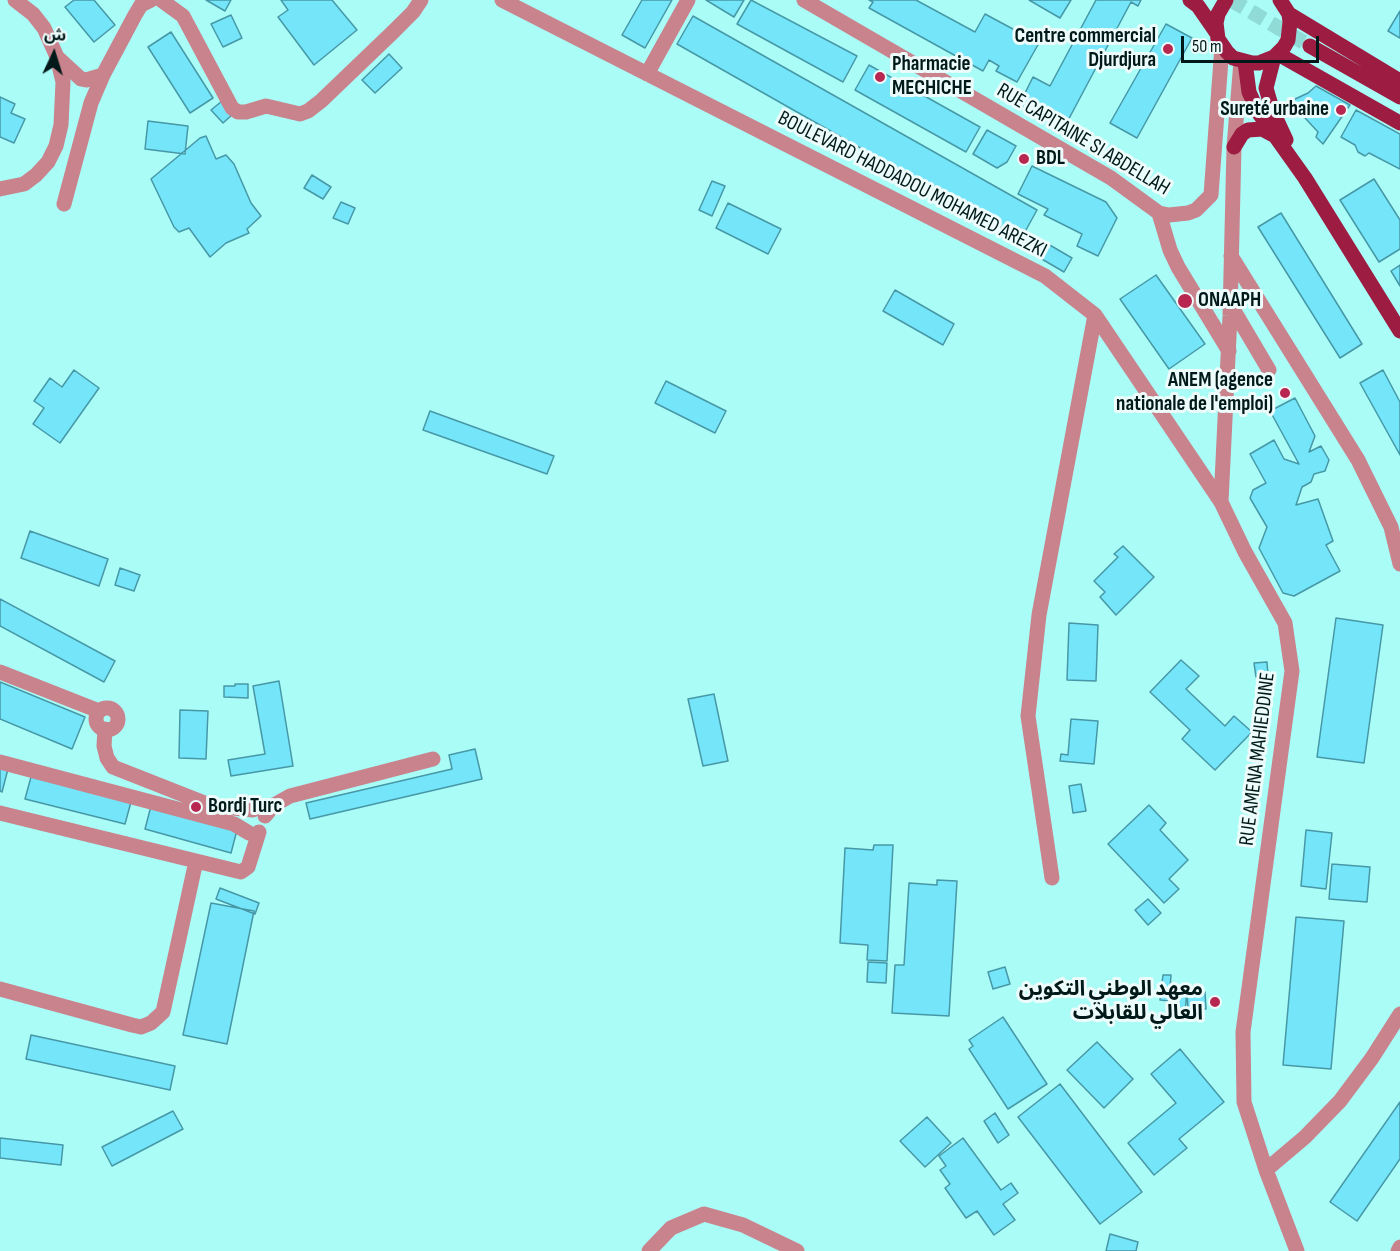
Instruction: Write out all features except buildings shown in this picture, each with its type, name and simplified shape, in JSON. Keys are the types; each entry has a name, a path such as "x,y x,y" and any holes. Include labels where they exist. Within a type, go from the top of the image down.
{"main road":[{"path":"1190,0 1198,6 1227,52 1243,62 1260,63 1276,56"},
{"path":"1219,39 1218,14 1226,0"},
{"path":"1285,5 1290,31 1288,40 1276,56 1267,77 1267,95 1305,178"},
{"path":"1285,5 1400,81"},
{"path":"1310,46 1400,97"},
{"path":"1276,56 1400,123"},
{"path":"1243,62 1253,101 1305,178 1400,331"},
{"path":"1234,147 1237,140 1248,130 1262,129 1275,136"}],"street":[{"path":"0,189 24,184 48,162 56,146 61,125 63,82 57,57 44,28 33,14 15,0"},
{"path":"64,204 90,103 135,15 141,5 151,0"},
{"path":"161,0 183,16 232,108 238,112 246,112 266,106 300,114 321,101 413,12 421,0"},
{"name":"BOULEVARD HADDADOU MOHAMED AREZKI","path":"502,0 1045,276 1095,315 1221,502"},
{"path":"647,74 688,0"},
{"name":"RUE CAPITAINE SI ABDELLAH","path":"804,0 1111,178 1159,213 1169,215 1188,213"},
{"name":"RUE CAPITAINE SI ABDELLAH","path":"1169,246 1172,226 1180,217 1202,206 1211,195 1219,39"},
{"path":"57,57 81,79 86,80 103,75"},
{"name":"RUE AMENA MAHIEDDINE","path":"1243,62 1234,147 1221,502 1245,552 1285,623 1292,671 1243,1032 1244,1102 1266,1170 1297,1251"},
{"path":"1159,213 1178,267 1228,351"},
{"path":"1230,256 1358,460 1391,527 1400,564"},
{"path":"1230,304 1269,370"},
{"path":"1052,878 1028,716 1039,615 1095,315"},
{"path":"0,672 99,711 98,723 105,729 104,746 107,758 113,767 212,806 259,813 266,824 254,832 248,867 241,872 0,813"},
{"path":"254,832 244,827 242,819 246,813 259,813 290,796 433,759"},
{"path":"0,762 208,816 254,832"},
{"path":"0,989 132,1025 141,1027 151,1023 163,1012 196,861"},
{"path":"1266,1170 1305,1137 1340,1101 1372,1058 1400,1014"},
{"path":"650,1251 671,1228 704,1214 743,1225 797,1251"}],"tunnel":[{"path":"1231,0 1310,46"}],"place":[{"name":"Centre commercial Djurdjura","path":"1168,49"},
{"name":"Pharmacie MECHICHE","path":"880,77"},
{"name":"Sureté urbaine","path":"1341,110"},
{"name":"BDL","path":"1024,159"},
{"name":"ONAAPH","path":"1185,301"},
{"name":"ANEM (agence nationale de l'emploi)","path":"1285,393"},
{"name":"Bordj Turc","path":"196,807"},
{"name":"معهد الوطني التكوين العالي للقابلات","path":"1215,1002"}]}
